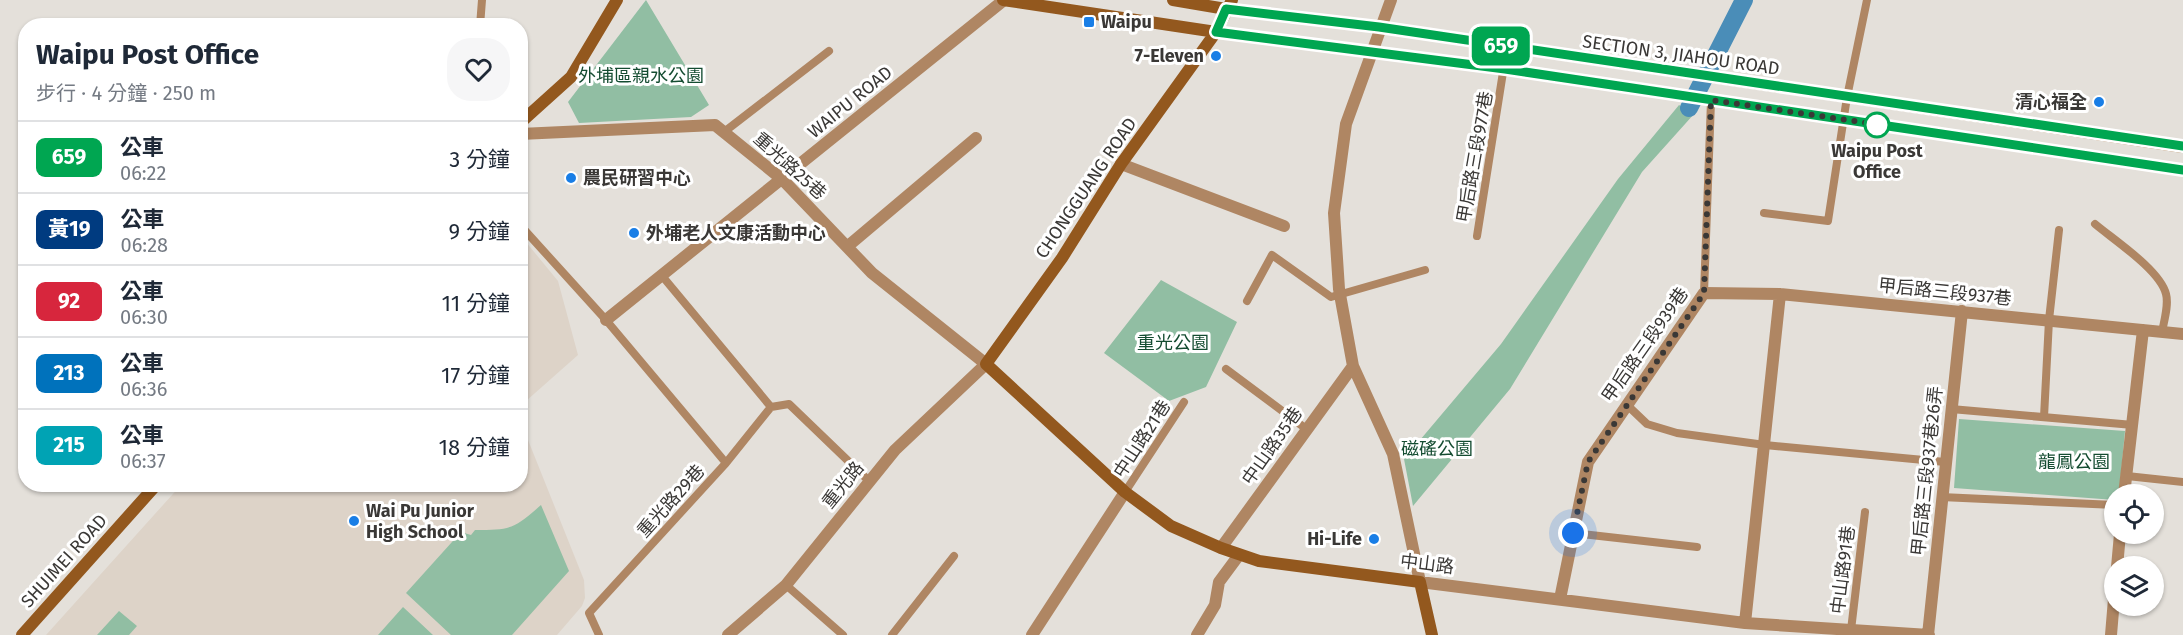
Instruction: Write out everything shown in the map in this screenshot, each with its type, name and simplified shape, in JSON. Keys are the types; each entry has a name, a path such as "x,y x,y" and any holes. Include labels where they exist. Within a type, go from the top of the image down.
{"street":[{"path":"528,116 571,77 617,0"},
{"path":"1004,0 1216,32 1505,69 2183,170"},
{"name":"WAIPU ROAD","path":"606,320 663,277 1004,0"},
{"name":"SECTION 3, JIAHOU ROAD","path":"1173,0 1229,5 2183,147"},
{"path":"1390,0 1346,124 1334,213 1341,296 1353,366 1393,454 1432,635"},
{"name":"CHONGGUANG ROAD","path":"986,364 1062,258 1120,164 1216,32 1229,5"},
{"name":"重光路25巷","path":"528,134 715,125 783,180 872,273 986,364"},
{"path":"848,246 976,138"},
{"path":"1120,164 1284,226"},
{"name":"甲后路三段937巷","path":"1704,293 1780,294 2183,334"},
{"name":"甲后路三段939巷","path":"1560,599 1588,462 1704,293"},
{"path":"1745,623 1766,445 1780,294"},
{"name":"甲后路三段937巷26弄","path":"1928,635 1962,311"},
{"path":"2126,484 2143,330"},
{"name":"重光路","path":"731,634 786,585 869,481 930,416 986,364"},
{"name":"中山路","path":"986,364 1125,492 1171,526 1221,548 1259,561 1745,623 1928,635"},
{"name":"中山路35巷","path":"1221,548 1305,428 1353,366"},
{"name":"SHUIMEI ROAD","path":"22,635 150,492"},
{"path":"1032,635 1125,492"},
{"path":"1197,635 1215,605 1219,582 1239,555"},
{"path":"2111,635 2113,616"}],"lane":[{"path":"481,18 482,0"},
{"path":"1764,213 1828,221 1847,97 1867,0"},
{"name":"甲后路三段977巷","path":"1477,236 1507,47"},
{"path":"724,132 829,51"},
{"name":"甲后路三段939巷","path":"1704,293 1711,100"},
{"path":"2095,224 2145,266 2163,286 2167,297 2162,332"},
{"path":"2044,417 2049,320 2059,230"},
{"path":"528,234 606,320 726,463"},
{"path":"1246,301 1272,255 1331,297 1425,270"},
{"path":"663,277 771,407 789,404 869,481"},
{"path":"1226,369 1305,428"},
{"name":"中山路21巷","path":"1125,492 1184,402"},
{"path":"1626,404 1647,424 1677,433 1766,445 1945,462"},
{"name":"重光路29巷","path":"599,635 590,612 726,463 771,407"},
{"path":"1951,409 2133,425"},
{"path":"2127,476 2183,482"},
{"path":"1941,497 2104,504"},
{"name":"中山路91巷","path":"1851,630 1865,512"},
{"path":"1573,533 1697,547"},
{"path":"892,635 954,556"},
{"path":"786,585 843,635"}],"shaded area":[{"path":"528,245 558,281 578,355 528,399"},
{"name":"Wai Pu Junior High School","path":"528,440 584,580 585,598 582,606 557,635 46,635 175,492 528,492"}],"green space":[{"name":"外埔區親水公園","path":"646,0 709,105 691,117 579,123 568,102"},
{"name":"磁磘公園","path":"1679,105 1694,114 1642,172 1510,389 1413,506 1404,459 1501,344 1618,179"},
{"name":"重光公園","path":"1161,280 1237,322 1206,387 1169,401 1104,353"},
{"name":"龍鳳公園","path":"1959,419 2125,431 2120,484 2104,484 2104,499 1954,488"},
{"path":"541,505 569,571 512,635 451,635 406,593 461,532 471,535 475,530 511,526"},
{"path":"403,607 433,635 378,635"},
{"path":"119,611 137,626 129,635 97,635"}],"waterway":[{"path":"1689,108 1744,0"}],"bus line":[{"name":"659","path":"2183,146 1379,27 1226,9 1216,32 1505,69 2183,170"}],"place":[{"name":"Waipu","path":"1089,22"},
{"name":"7-Eleven","path":"1216,56"},
{"name":"清心福全","path":"2099,102"},
{"name":"Waipu Post Office","path":"1877,125"},
{"name":"農民研習中心","path":"571,178"},
{"name":"外埔老人文康活動中心","path":"634,233"},
{"name":"Wai Pu Junior High School","path":"354,521"},
{"name":"Hi-Life","path":"1374,539"}],"route":[{"path":"1573,533 1588,462 1704,293 1711,100 1888,126 1877,125"}]}
